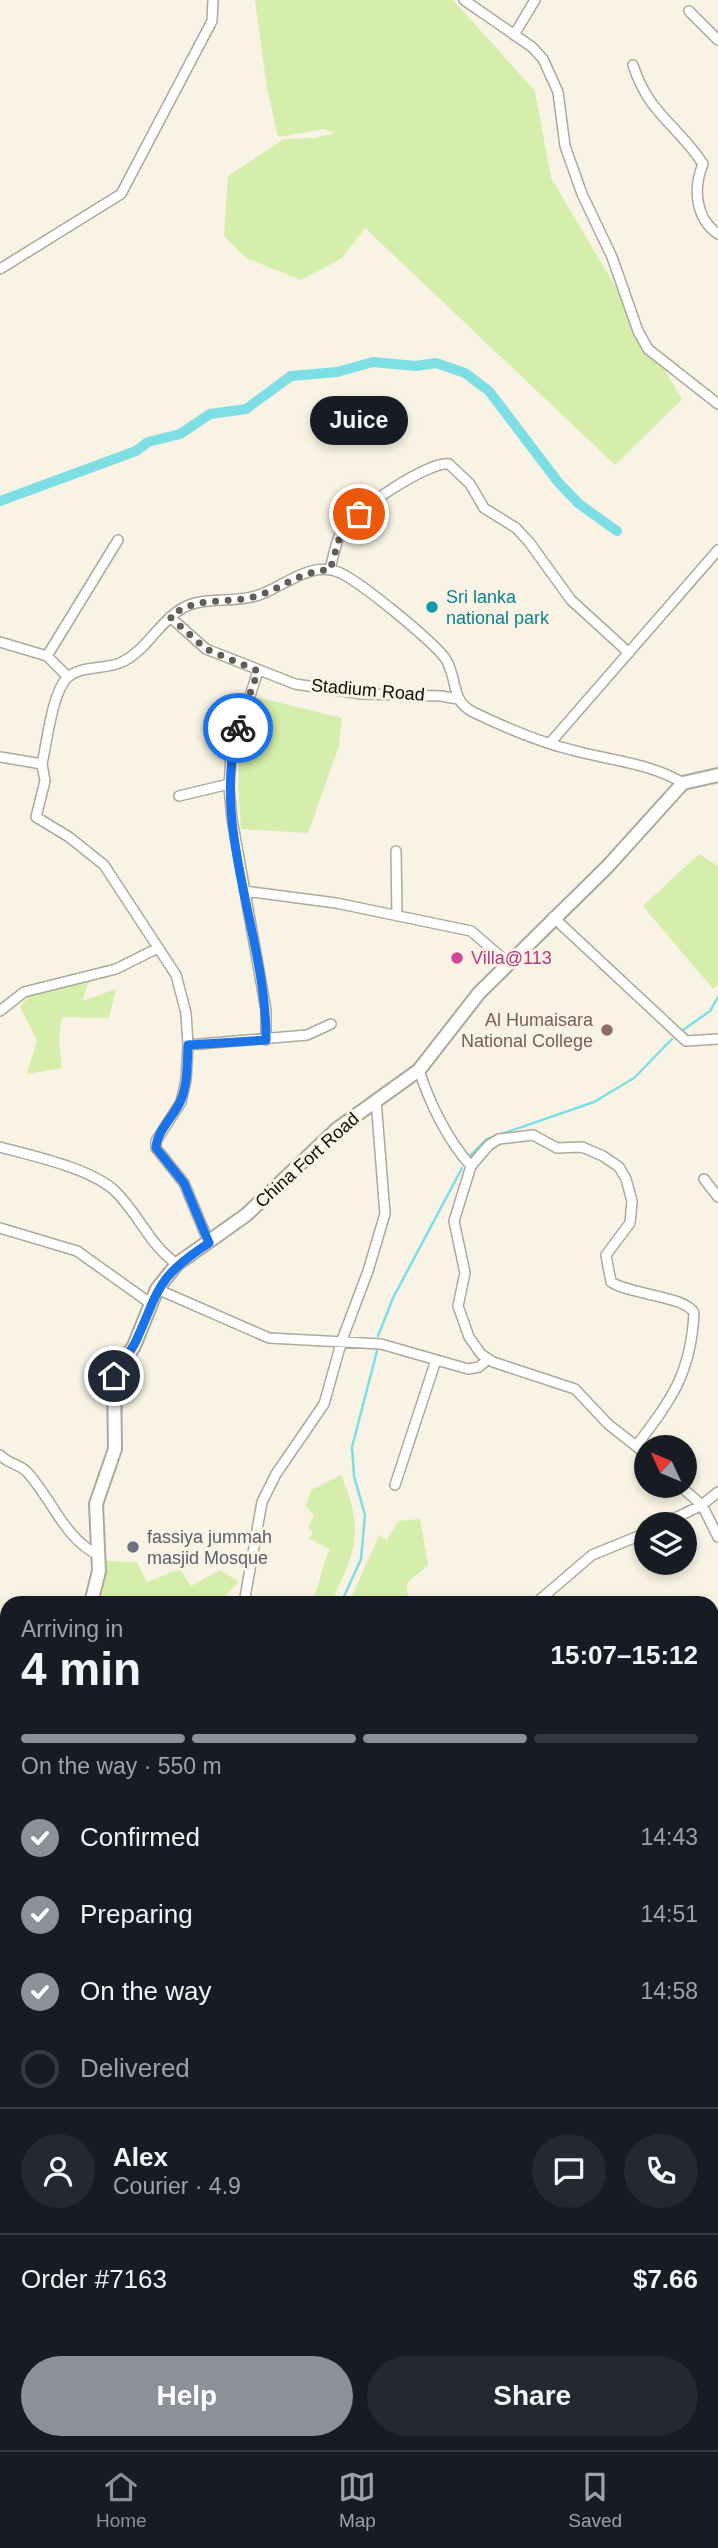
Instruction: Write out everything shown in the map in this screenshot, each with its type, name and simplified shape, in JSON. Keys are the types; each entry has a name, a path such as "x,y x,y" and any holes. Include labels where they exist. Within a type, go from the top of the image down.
{"street":[{"path":"0,269 121,194 212,21 213,0"},
{"path":"464,0 543,59 558,92 565,146 643,340 648,349 718,404"},
{"path":"514,35 535,0"},
{"path":"689,11 718,40"},
{"path":"633,65 648,99 660,117 695,151 704,164 696,185 701,209 709,228 718,234"},
{"path":"330,570 342,529 376,500 435,466 449,464 470,484 484,508 516,528 529,542 571,600 629,653"},
{"path":"47,656 118,540"},
{"path":"550,743 718,550"},
{"path":"209,1243 184,1183 156,1148 156,1141 173,1116 184,1092 188,1045 186,1013 176,975 104,865 69,837 36,817 45,781 42,764 57,699 68,677 78,672 109,667 132,656 170,617 192,604 254,597 304,574 330,570 340,573 387,607 441,653 451,668 458,699 473,712 550,743 664,772 683,783 718,775"},
{"name":"Stadium Road","path":"170,617 206,649 295,684 332,691 458,699"},
{"path":"0,642 47,656 68,677"},
{"path":"258,671 231,755 229,784 232,819 266,1010 266,1040"},
{"path":"0,757 42,764"},
{"name":"China Fort Road","path":"94,1596 98,1555 96,1504 115,1449 114,1376 134,1346 157,1289 177,1264 246,1215 337,1129 419,1070 479,993 508,961 608,866 683,783"},
{"path":"179,796 229,784"},
{"path":"396,851 397,916"},
{"path":"245,891 336,903 471,932 508,961"},
{"path":"553,917 686,1041 718,1039"},
{"path":"0,1011 24,992 116,969 158,948"},
{"path":"188,1045 307,1035 331,1024"},
{"path":"419,1070 425,1090 461,1156 471,1166"},
{"path":"245,1596 255,1527 262,1502 276,1474 324,1404 341,1340 368,1271 384,1214 376,1100"},
{"path":"634,1444 608,1424 575,1389 488,1359 469,1337 458,1307 465,1273 454,1221 471,1166 489,1145 499,1139 533,1135 557,1148 582,1147 619,1167 626,1179 632,1201 630,1223 606,1255 611,1282 621,1288 685,1303 694,1313 691,1354 677,1391 644,1435"},
{"path":"0,1147 62,1166 105,1184 131,1209 153,1245 177,1264"},
{"path":"704,1179 718,1197"},
{"path":"0,1228 77,1251 150,1303"},
{"path":"157,1289 269,1338 381,1344 468,1369 479,1367 488,1359"},
{"path":"395,1485 436,1360"},
{"path":"0,1455 7,1463 25,1470 83,1548 98,1555"},
{"path":"688,1512 718,1492"},
{"path":"694,1498 702,1505 718,1538"},
{"path":"544,1596 592,1555 634,1538"}],"green space":[{"path":"255,0 453,0 535,91 551,178 682,399 615,465 365,228 342,258 301,280 246,258 224,236 228,176 284,139 315,138 334,133 324,129 278,137 267,88"},
{"path":"256,697 342,718 339,746 308,833 241,829 239,762 244,730"},
{"path":"699,854 718,866 718,984 713,989 643,906"},
{"path":"89,981 82,1001 116,989 109,1018 62,1017 59,1040 62,1068 27,1074 37,1040 20,1007 30,995"},
{"path":"341,1475 353,1512 355,1527 351,1554 334,1596 314,1596 330,1549 309,1539 313,1532 308,1527 314,1515 306,1506 311,1490"},
{"path":"420,1519 428,1565 407,1583 408,1596 352,1596 379,1535 387,1540 398,1521"},
{"path":"104,1561 137,1562 147,1582 180,1569 191,1586 220,1570 239,1582 225,1596 102,1596"}],"waterway":[{"path":"0,501 136,451 148,442 180,434 210,414 246,409 291,376 337,372 373,362 416,366 436,363 465,373 489,391 558,482 579,504 617,531"},
{"path":"683,1030 710,1011 718,997"},
{"path":"469,1157 487,1139 594,1102 634,1078 672,1039"},
{"path":"378,1336 393,1298 462,1168"},
{"path":"344,1596 361,1559 365,1515 354,1476 352,1447 377,1351"}],"way so far":[{"path":"238,728 258,671 206,649 170,617 181,608 192,604 254,597 294,577 330,570 342,529 359,514"}],"place":[{"name":"Juice","path":"359,514"},
{"name":"Sri lanka national park","path":"432,607"},
{"name":"Villa@113","path":"457,958"},
{"name":"Al Humaisara National College","path":"607,1030"},
{"name":"fassiya jummah masjid Mosque","path":"133,1547"}],"route":[{"path":"114,1376 122,1360 134,1346 157,1289 177,1264 209,1243 184,1183 156,1148 156,1141 181,1102 188,1045 266,1040 266,1010 261,974 232,819 229,787 231,755 238,728"}]}
